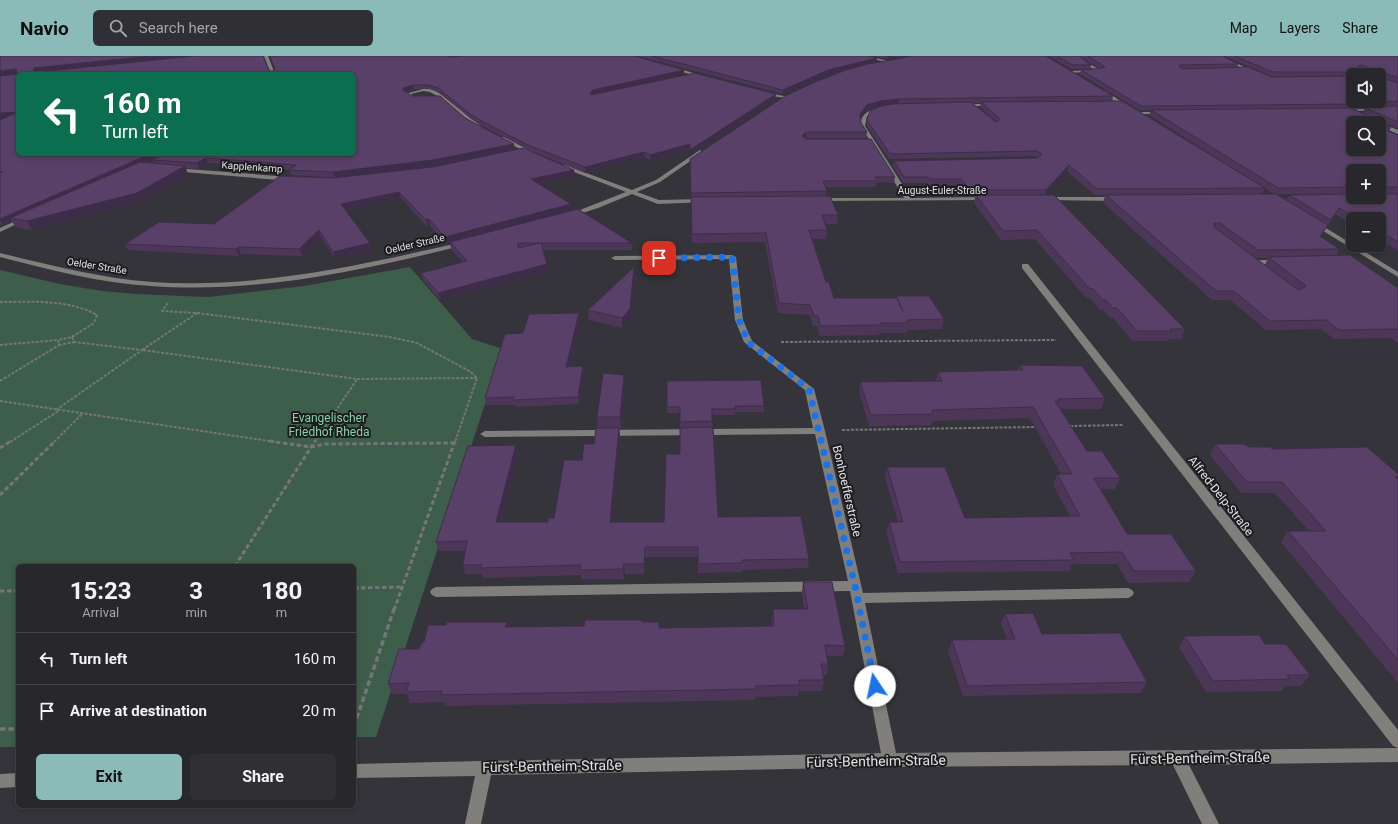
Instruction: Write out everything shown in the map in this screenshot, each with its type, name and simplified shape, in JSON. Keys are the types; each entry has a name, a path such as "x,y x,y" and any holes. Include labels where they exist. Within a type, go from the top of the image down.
{"street":[{"path":"266,56 272,72"},
{"path":"862,56 886,61"},
{"path":"1217,56 1263,76"},
{"path":"871,65 894,60"},
{"path":"1070,72 1100,72 1080,60"},
{"path":"665,66 710,78"},
{"path":"1063,68 1078,76"},
{"path":"1234,70 1250,70"},
{"path":"679,78 695,74"},
{"path":"1096,88 1150,121"},
{"path":"442,98 413,98 407,94 426,90 432,91 442,98 468,120 487,130"},
{"path":"756,91 788,95 778,101"},
{"path":"1114,103 1122,103"},
{"path":"954,105 996,104"},
{"path":"972,105 978,110"},
{"path":"892,107 870,112 864,116 862,120 863,126 909,200"},
{"path":"1334,111 1398,108"},
{"path":"1348,111 1361,116"},
{"path":"1137,113 1168,112"},
{"path":"1386,127 1398,132"},
{"path":"494,133 525,150 540,156"},
{"path":"865,141 873,141"},
{"path":"513,153 525,150"},
{"path":"560,218 631,193 658,180 704,150"},
{"path":"156,161 166,156"},
{"path":"886,162 894,162"},
{"path":"555,163 658,202 710,201"},
{"name":"Kapplenkamp","path":"167,169 298,180"},
{"name":"August-Euler-Straße","path":"810,201 996,199"},
{"path":"1035,199 1122,199"},
{"path":"0,230 36,214"},
{"path":"1308,219 1398,275"},
{"name":"Oelder Straße","path":"0,255 86,276 153,284 210,284 267,280 335,271 469,242"},
{"path":"615,258 732,257 739,320 748,342"},
{"path":"1246,257 1264,271"},
{"path":"1360,261 1375,260"},
{"path":"1252,262 1290,262"},
{"name":"Alfred-Delp-Straße","path":"1025,266 1398,741"},
{"name":"Bonhoefferstraße","path":"748,342 809,389 855,586 890,760"},
{"path":"485,434 820,431"},
{"path":"436,592 855,586"},
{"path":"857,598 1128,593"},
{"name":"Fürst-Bentheim-Straße","path":"356,771 485,767 890,760 1398,755"},
{"path":"1177,758 1211,824"},
{"path":"473,824 485,767"},
{"path":"0,781 16,780"}],"path":[{"path":"0,302 49,303 82,308 92,311 97,315 94,323 72,337 58,340 0,345"},
{"path":"56,410 197,313 390,337 417,343 471,372 477,378"},
{"path":"72,337 74,342"},
{"path":"748,342 1082,339"},
{"path":"58,340 59,345"},
{"path":"0,381 59,345 74,342 357,379 477,378"},
{"path":"356,718 477,378"},
{"path":"236,564 311,447 357,379"},
{"path":"0,401 311,447 326,444 455,443"},
{"path":"0,448 60,410"},
{"path":"0,494 82,414"},
{"path":"1063,426 1149,425"},
{"path":"820,431 1039,427"},
{"path":"356,588 402,587"},
{"path":"0,591 16,591"},
{"path":"0,729 16,729"}],"green space":[{"name":"Evangelischer Friedhof Rheda","path":"410,267 472,339 503,349 376,737 356,737 356,564 16,564 16,747 0,747 0,270 60,284 102,291 136,294 208,297 304,286"}],"building":[{"path":"0,56 151,56 34,68 33,71 48,71 194,56 263,56 269,71 274,71 275,69 270,56 634,56 684,70 593,90 591,95 695,73 776,94 690,150 690,144 650,155 644,152 585,167 528,145 489,125 470,114 438,88 428,85 413,85 403,88 403,90 412,96 440,96 465,118 514,144 433,160 333,172 289,170 296,165 206,158 197,163 152,160 160,156 356,156 356,72 17,72 16,69 0,71"},
{"path":"652,56 870,56 877,58 828,70 783,90"},
{"path":"911,56 1046,56 1113,96 899,99 880,101 867,105 860,114 861,123 867,132 806,132 802,136 806,139 871,139 895,177 875,177 877,181 823,181 827,191 691,193 690,159 785,96 846,70 868,64"},
{"path":"1057,56 1079,56 1091,65 1073,65"},
{"path":"1088,56 1223,56 1238,64 1180,65 1179,67 1183,69 1248,67 1272,77 1346,76 1346,104 1141,106 1081,70 1105,67"},
{"path":"1234,56 1398,56 1398,78 1386,74 1386,68 1373,68 1359,65 1358,68 1346,68 1346,72 1273,72"},
{"path":"16,74 16,112 0,113 0,76"},
{"path":"1386,79 1398,83 1398,101 1386,102"},
{"path":"1122,101 1265,188 1097,189 1069,165 1046,190 970,190 961,179 904,177 894,161 1038,158 1042,154 1037,151 890,154 867,120 870,111 881,106 892,104 971,102 996,122 999,118 981,102"},
{"path":"1398,106 1398,122 1365,108 1386,108 1386,107"},
{"path":"1351,108 1368,116 1346,116 1346,156 1386,156 1386,130 1398,135 1398,187 1386,187 1386,164 1346,164 1346,187 1278,188 1151,110"},
{"path":"16,113 16,156 145,156 0,219 0,173 3,172 0,172 0,120"},
{"path":"523,148 574,170 531,179 571,204 445,237 429,219 426,220 399,192 341,204 370,243 333,252 319,230 299,249 239,247 236,249 125,244 159,222 214,224 280,176 333,178 433,167"},
{"path":"140,162 185,166 137,193 27,221 10,218"},
{"path":"1276,194 1328,225 1320,236 1339,249 1258,250 1220,223 1214,223 1214,227 1298,290 1306,286 1268,257 1350,255 1398,288 1398,330 1339,330 1326,320 1270,321 1234,291 1216,291 1106,195"},
{"path":"1346,194 1346,204 1386,204 1386,194 1398,194 1398,242 1386,235 1386,212 1346,212 1339,208 1331,220 1289,195"},
{"path":"976,195 1054,195 1185,329 1170,329 1172,331 1137,331 1117,308 1113,308 1093,289 1090,289 1037,230 1003,231"},
{"path":"830,196 838,215 822,215 827,230 809,230 826,282 829,282 834,298 897,298 896,296 929,296 944,319 907,320 908,323 880,323 880,325 820,326 818,316 814,316 810,305 779,303 766,233 692,234 691,197"},
{"path":"578,209 632,243 541,243 547,264 438,293 421,273 467,261 450,242","holes":["518,243 540,243 518,248"]},
{"path":"634,267 630,309 622,318 588,310"},
{"path":"579,313 566,367 583,366 578,397 513,400 514,397 485,398 505,334 523,333 529,314"},
{"path":"1020,365 1082,366 1105,398 1058,399 1060,401 1055,401 1087,451 1102,451 1120,478 1094,478 1127,534 1171,534 1196,571 1134,571 1122,552 1070,553 1074,560 900,562 889,522 903,522 887,467 945,467 965,518 1080,516 1057,474 1072,474 1033,407 932,410 933,414 871,415 860,382 942,381 938,372 1023,370"},
{"path":"603,373 624,375 620,417 597,417"},
{"path":"761,380 764,406 735,406 735,409 712,409 712,421 680,422 680,407 667,407 667,381"},
{"path":"713,427 718,517 801,516 809,559 742,560 742,563 698,564 698,547 645,547 644,564 624,564 623,569 580,570 581,565 480,568 482,565 463,565 467,541 436,542 468,446 516,445 496,522 548,522 548,518 554,518 564,460 582,460 584,444 594,444 596,428 619,428 610,522 664,522 666,454 680,454 680,428"},
{"path":"1215,444 1243,444 1250,447 1270,447 1272,449 1367,447 1398,474 1398,477 1395,477 1398,479 1398,660 1288,531 1326,531 1282,482 1247,482"},
{"path":"803,582 832,582 845,646 825,645 828,664 821,664 824,680 799,680 799,685 755,686 755,689 441,695 442,691 406,692 409,683 388,684 399,649 419,649 422,642 424,642 428,625 446,625 447,622 507,622 505,627 584,626 585,620 642,620 642,622 659,622 659,628 774,626 773,609 808,609"},
{"path":"1033,613 1042,634 1120,633 1147,682 967,686 952,640 1015,639 1005,614"},
{"path":"1259,635 1265,644 1286,644 1310,675 1287,675 1290,679 1213,681 1185,636"}],"route":[{"path":"659,258 732,257 739,320 748,342 809,389 855,586 875,686"}]}
